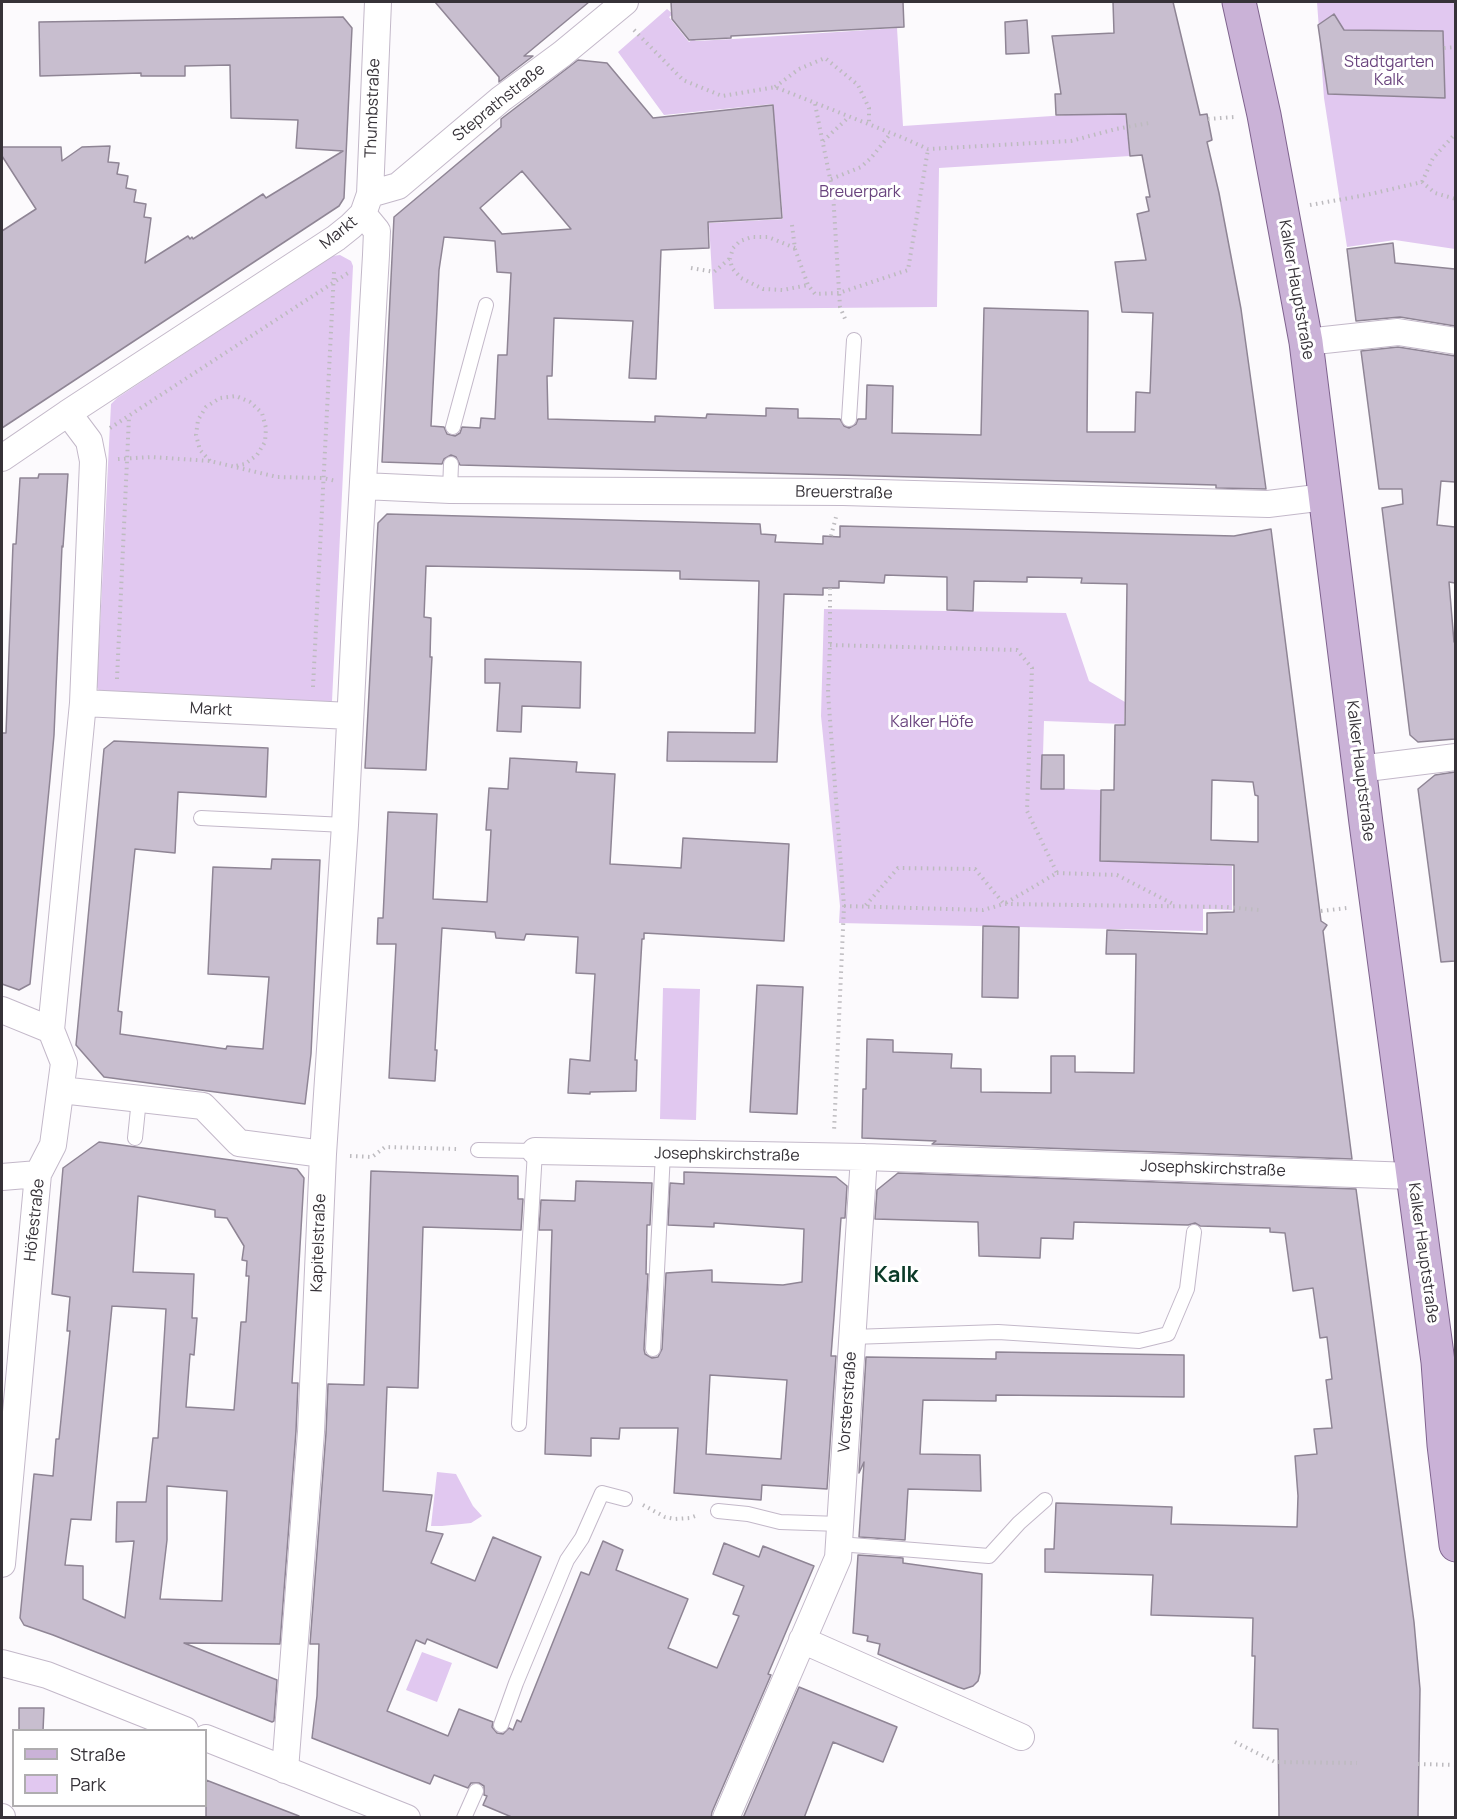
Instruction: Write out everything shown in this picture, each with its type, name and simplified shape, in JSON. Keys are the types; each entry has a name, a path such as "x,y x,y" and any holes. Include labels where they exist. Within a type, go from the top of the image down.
{"main road":[{"name":"Kalker Hauptstraße","path":"1239,2 1283,210 1306,342 1413,1176 1447,1362 1444,1445 1455,1545"}],"street":[{"name":"Thumbstraße","path":"366,204 378,2"},
{"name":"Steprathstraße","path":"366,204 398,186 501,99 562,54 620,6"},
{"name":"Markt","path":"2,458 336,238 351,226 366,204"},
{"name":"Markt","path":"83,703 350,716 377,231 366,204"},
{"path":"1306,342 1398,332 1455,341"},
{"path":"68,413 91,451 83,703"},
{"name":"Breuerstraße","path":"363,486 450,490 845,484 1268,504 1325,497"},
{"name":"Höfestraße","path":"2,1564 38,1174 53,1145 61,1090 63,1063 51,1030 83,703"},
{"name":"Kapitelstraße","path":"285,1770 310,1432 323,1154 350,716"},
{"path":"1359,769 1455,757"},
{"path":"2,1010 51,1030"},
{"path":"61,1090 203,1106 239,1143 323,1154"},
{"name":"Josephskirchstraße","path":"535,1151 832,1156 1413,1176"},
{"name":"Vorsterstraße","path":"726,1818 838,1558 864,1157"},
{"path":"2,1177 38,1174"},
{"path":"802,1640 1021,1737"},
{"path":"2,1663 46,1675 181,1729"},
{"path":"207,1738 407,1818"}],"lane":[{"path":"453,427 486,305"},
{"path":"849,419 854,340"},
{"path":"450,490 452,464"},
{"path":"201,818 345,825"},
{"path":"135,1138 139,1099"},
{"name":"Josephskirchstraße","path":"478,1150 535,1151"},
{"path":"519,1424 535,1151"},
{"path":"653,1349 663,1153"},
{"path":"852,1337 998,1332 1139,1341 1168,1334 1187,1289 1194,1232"},
{"path":"501,1725 567,1560 582,1538 602,1492 625,1499"},
{"path":"718,1511 748,1514 840,1534 989,1556 1019,1523 1045,1500"},
{"path":"464,1818 476,1791"}],"path":[{"path":"620,6 683,80 722,96 775,87 800,69 825,58 858,85 869,108 869,124"},
{"path":"1444,48 1455,48"},
{"path":"775,87 928,150 1071,141 1149,123"},
{"path":"814,103 833,193 840,307 854,340"},
{"path":"822,142 849,117"},
{"path":"831,179 861,167 891,133"},
{"path":"1422,182 1433,158 1455,133"},
{"path":"792,225 795,249 808,285 815,294 839,293 908,270 928,150"},
{"path":"1283,210 1422,182"},
{"path":"1422,182 1435,193 1455,199"},
{"path":"795,249 768,237 752,237 740,241 733,248 730,259 732,268 741,278 763,289 783,290 808,285"},
{"path":"311,715 336,238"},
{"path":"91,451 129,416 376,255"},
{"path":"691,268 714,272 730,259"},
{"path":"210,461 200,450 196,435 198,420 206,407 220,398 236,396 250,402 262,413 266,428 265,442 257,455 245,464 231,467"},
{"path":"117,705 129,416"},
{"path":"91,451 127,458 152,457 210,461 277,477 323,478 363,486"},
{"path":"830,588 828,693 844,906 832,1156"},
{"path":"830,645 1017,650 1032,668 1027,812 1057,873"},
{"path":"865,906 898,868 975,869 1004,904 1227,907 1259,910"},
{"path":"844,906 983,910 1004,904 1057,873 1117,875 1177,906"},
{"path":"323,1154 372,1157 385,1147 478,1150"},
{"path":"625,1499 644,1505 665,1517 675,1519 718,1511"},
{"path":"1235,1742 1275,1762 1357,1764"},
{"path":"1418,1764 1455,1766"}],"green space":[{"name":"Stadtgarten Kalk","path":"1317,2 1455,2 1455,249 1395,240 1347,247 1324,98"},
{"name":"Breuerpark","path":"667,9 673,14 669,17 689,42 693,39 696,41 897,28 903,126 1125,113 1130,156 939,168 937,307 714,309 709,223 783,219 773,104 664,115 618,52"},
{"path":"340,255 351,261 353,266 332,701 326,706 101,695 97,687 111,404 332,256"},
{"name":"Kalker Höfe","path":"824,609 1066,613 1089,681 1125,702 1124,724 1044,721 1042,788 1102,790 1102,861 1232,866 1232,910 1203,909 1203,931 839,923 840,906 821,716"},
{"path":"663,988 700,989 696,1120 660,1119"},
{"path":"437,1472 456,1474 473,1506 482,1516 471,1523 431,1526"},
{"path":"422,1652 452,1663 437,1702 406,1690"}],"building":[{"path":"435,2 589,2 524,56 533,56 499,82 499,77"},
{"path":"671,2 903,2 904,27 689,40 672,19"},
{"path":"1113,2 1173,2 1200,115 1207,114 1212,140 1207,142 1241,309 1266,489 1216,488 1216,485 460,465 456,457 451,455 444,459 442,464 382,462 394,217 501,127 501,119 578,60 607,63 653,118 773,105 782,218 708,222 709,248 661,250 656,379 629,378 633,321 554,318 552,376 547,376 548,419 655,422 655,416 706,418 707,414 766,416 766,408 798,409 798,418 840,419 844,426 849,428 856,424 858,419 866,419 867,385 893,386 892,433 981,435 984,308 1088,311 1087,432 1135,432 1136,392 1150,393 1153,313 1122,312 1115,262 1146,260 1137,214 1149,211 1146,197 1150,197 1142,155 1130,156 1126,114 1056,115 1055,94 1061,94 1052,36 1114,33","holes":["522,171 571,229 502,234 480,208","444,237 495,241 497,272 511,273 507,355 498,355 495,419 481,418 480,428 462,427 460,433 455,436 447,434 444,427 431,426 439,270"]},
{"path":"1334,14 1344,30 1443,31 1445,98 1328,94 1318,25"},
{"path":"343,17 352,28 344,198 339,206 2,428 2,231 36,209 2,156 2,147 61,147 62,161 82,147 110,146 108,162 119,163 117,174 128,176 126,188 136,190 134,202 146,204 144,217 151,218 145,263 188,236 193,239 263,194 266,198 343,151 296,148 298,120 231,118 230,65 185,66 185,76 141,76 141,73 40,76 39,22"},
{"path":"1027,20 1029,53 1006,54 1005,22"},
{"path":"1393,243 1395,263 1455,269 1455,326 1400,317 1356,321 1347,249"},
{"path":"1398,347 1455,356 1455,482 1441,481 1437,525 1455,527 1455,583 1449,582 1455,642 1455,739 1418,742 1410,735 1382,508 1403,504 1402,489 1379,489 1361,351"},
{"path":"39,474 68,474 50,779 30,984 19,990 2,984 2,733 6,733 13,544 16,544 20,478 38,478"},
{"path":"387,514 760,524 761,534 776,535 775,542 823,544 823,536 840,537 840,526 1234,536 1271,529 1321,921 1327,925 1323,931 1352,1159 932,1144 936,1141 862,1138 867,1039 893,1040 893,1052 952,1054 951,1068 981,1069 981,1092 1051,1093 1051,1056 1075,1056 1075,1072 1134,1073 1136,954 1106,954 1107,930 1207,934 1207,913 1234,912 1234,865 1100,861 1101,790 1114,790 1115,725 1125,725 1127,584 1081,583 1082,578 1027,577 1027,582 974,581 973,611 947,610 947,577 885,575 884,583 839,581 839,588 823,588 823,595 784,594 777,762 667,761 668,732 755,733 759,581 680,579 680,571 426,566 424,617 431,618 430,657 432,657 426,770 365,768 378,523","holes":["1212,780 1253,782 1255,795 1258,796 1258,842 1211,840"]},
{"path":"485,659 581,662 580,708 522,706 521,732 497,731 500,683 485,683"},
{"path":"114,741 268,748 266,797 178,792 175,853 135,849 118,1011 122,1012 120,1034 226,1049 227,1046 263,1049 269,977 208,974 213,867 271,869 272,859 320,860 311,1054 305,1104 104,1077 76,1045 104,749"},
{"path":"1042,755 1064,755 1064,789 1041,789"},
{"path":"510,758 577,762 576,772 615,774 610,864 681,868 683,838 789,844 784,941 644,933 635,1060 637,1060 636,1091 568,1093 570,1059 590,1061 595,974 576,973 578,937 526,934 524,940 496,938 495,932 442,928 435,1081 389,1078 396,944 377,944 378,918 383,918 388,812 437,814 433,899 487,902 491,830 486,830 489,788 508,789"},
{"path":"1455,772 1455,961 1441,962 1418,789 1435,775"},
{"path":"983,926 1019,927 1018,998 982,997"},
{"path":"757,985 803,987 797,1114 750,1112"},
{"path":"99,1142 297,1169 304,1178 292,1383 298,1383 296,1431 280,1644 184,1643 277,1680 274,1721 272,1722 24,1625 20,1618 34,1474 53,1476 70,1331 67,1331 70,1297 52,1294 63,1168","holes":["138,1196 215,1210 215,1217 227,1218 244,1246 242,1260 247,1261 246,1276 249,1276 246,1322 241,1322 234,1410 186,1407 190,1354 194,1355 197,1318 192,1318 194,1274 133,1272","112,1306 166,1309 158,1438 153,1438 146,1502 117,1502 116,1542 134,1541 125,1618 83,1599 83,1566 65,1565 71,1519 91,1520","167,1486 227,1491 222,1601 160,1599 167,1540"]},
{"path":"371,1171 518,1176 518,1199 523,1199 521,1230 423,1227 418,1388 387,1387 383,1491 432,1495 426,1531 443,1534 431,1563 475,1581 493,1537 541,1557 497,1668 427,1639 425,1644 416,1640 387,1711 448,1736 459,1709 493,1722 492,1727 497,1733 503,1734 509,1728 513,1730 517,1720 521,1722 581,1572 589,1575 603,1541 623,1550 616,1570 688,1599 668,1648 717,1668 739,1616 733,1614 744,1586 713,1574 724,1543 759,1557 763,1546 814,1566 711,1818 514,1818 483,1805 487,1796 484,1795 484,1786 479,1783 471,1783 468,1788 434,1775 430,1784 312,1738 317,1696 319,1644 310,1644 328,1384 364,1385"},
{"path":"684,1172 836,1177 847,1186 845,1218 841,1218 831,1356 836,1356 827,1489 762,1485 761,1500 674,1493 678,1428 620,1428 619,1439 591,1438 591,1456 545,1454 552,1230 539,1230 541,1200 575,1201 576,1181 652,1183 650,1225 647,1225 646,1274 648,1274 644,1349 645,1354 652,1358 658,1357 662,1349 666,1273 712,1270 712,1282 783,1285 802,1282 804,1229 714,1223 714,1227 668,1225 670,1183 684,1184","holes":["710,1375 787,1380 781,1459 706,1454"]},
{"path":"898,1173 1356,1189 1414,1622 1420,1689 1418,1818 1279,1818 1278,1729 1253,1728 1255,1656 1252,1656 1253,1618 1151,1615 1153,1575 1045,1572 1045,1549 1054,1549 1056,1503 1172,1507 1171,1524 1297,1527 1298,1496 1295,1456 1317,1454 1314,1429 1332,1428 1326,1380 1332,1379 1327,1337 1320,1338 1313,1288 1293,1291 1285,1233 1270,1232 1270,1228 1200,1226 1195,1223 1188,1225 1074,1222 1073,1239 1041,1238 1040,1258 979,1256 978,1222 875,1219 877,1190"},
{"path":"996,1352 1184,1355 1184,1397 996,1395 996,1401 923,1400 920,1454 980,1455 981,1491 908,1489 905,1540 859,1537 864,1462 859,1473 866,1357 996,1359"},
{"path":"858,1555 903,1558 903,1563 982,1574 980,1673 978,1681 973,1686 964,1689 958,1687 878,1654 880,1644 867,1641 868,1636 853,1633"},
{"path":"799,1687 897,1727 883,1762 833,1742 804,1818 743,1818"},
{"path":"19,1708 44,1708 43,1729 19,1729"},
{"path":"207,1780 299,1816 299,1818 206,1818"}],"district":[{"name":"Kalk","path":"896,1276"}]}
